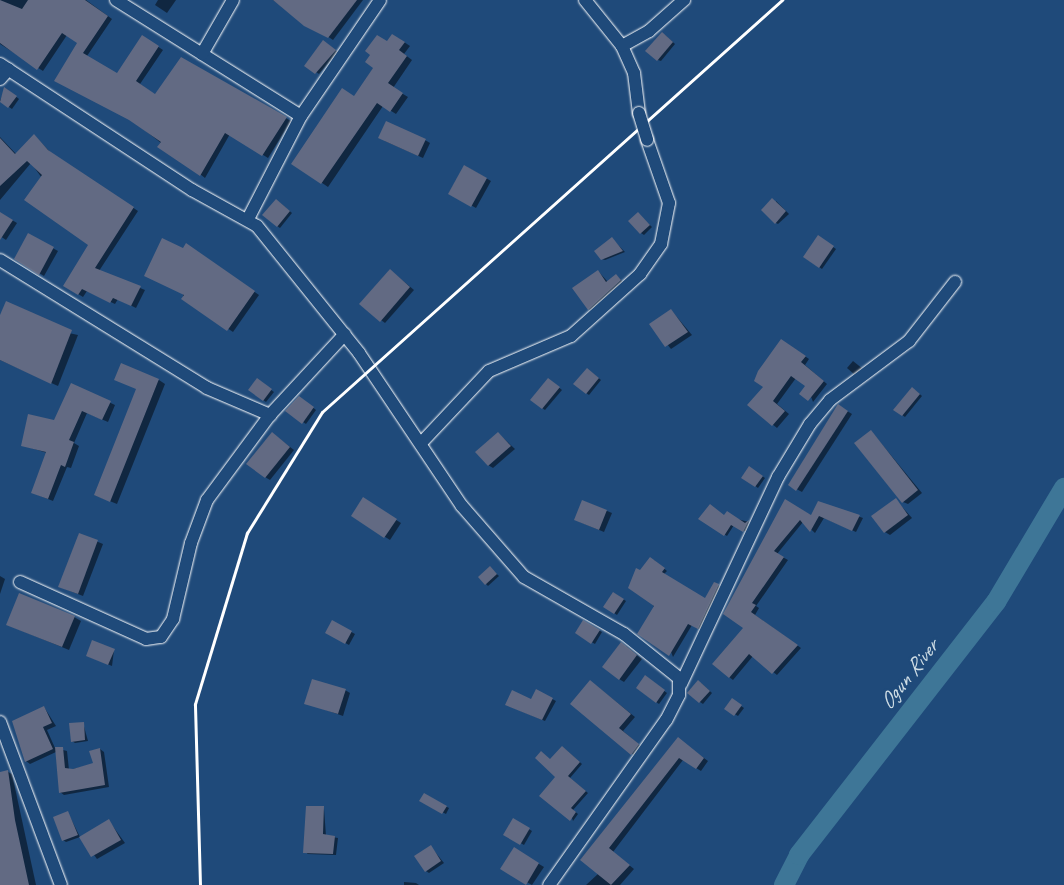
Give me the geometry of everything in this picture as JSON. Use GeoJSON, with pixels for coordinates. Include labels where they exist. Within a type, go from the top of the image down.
{"type":"FeatureCollection","features":[{"type":"Feature","properties":{"kind":"street"},"geometry":{"type":"LineString","coordinates":[[116,0],[301,116]]}},
{"type":"Feature","properties":{"kind":"street"},"geometry":{"type":"LineString","coordinates":[[202,54],[233,0]]}},
{"type":"Feature","properties":{"kind":"street"},"geometry":{"type":"LineString","coordinates":[[248,219],[301,116],[380,0]]}},
{"type":"Feature","properties":{"kind":"street"},"geometry":{"type":"LineString","coordinates":[[423,441],[489,371],[571,336],[640,274],[662,244],[669,203],[639,113],[634,73],[622,46],[585,0]]}},
{"type":"Feature","properties":{"kind":"street"},"geometry":{"type":"LineString","coordinates":[[622,46],[649,31],[684,0]]}},
{"type":"Feature","properties":{"kind":"street"},"geometry":{"type":"LineString","coordinates":[[0,79],[4,66],[192,190],[248,219],[345,334],[423,441],[462,506],[524,577],[624,634],[681,684]]}},
{"type":"Feature","properties":{"kind":"street"},"geometry":{"type":"LineString","coordinates":[[0,260],[207,388],[270,415]]}},
{"type":"Feature","properties":{"kind":"street"},"geometry":{"type":"LineString","coordinates":[[550,885],[666,720],[778,477],[810,424],[830,400],[909,341],[955,282]]}},
{"type":"Feature","properties":{"kind":"street"},"geometry":{"type":"LineString","coordinates":[[20,582],[146,639],[161,636],[173,619],[191,543],[207,500],[270,415],[345,334]]}},
{"type":"Feature","properties":{"kind":"street"},"geometry":{"type":"LineString","coordinates":[[0,722],[62,885]]}},
{"type":"Feature","properties":{"kind":"building"},"geometry":{"type":"Polygon","coordinates":[[[0,0],[22,9],[28,0],[85,0],[108,16],[83,53],[117,73],[142,35],[159,46],[136,81],[155,94],[181,57],[287,117],[262,156],[225,133],[200,176],[157,147],[161,142],[129,120],[54,81],[77,43],[62,33],[37,70],[0,43],[0,0]]]}},
{"type":"Feature","properties":{"kind":"building"},"geometry":{"type":"Polygon","coordinates":[[[273,0],[357,0],[328,38],[304,26],[273,0]]]}},
{"type":"Feature","properties":{"kind":"building"},"geometry":{"type":"Polygon","coordinates":[[[662,32],[673,42],[657,61],[645,51],[662,32]]]}},
{"type":"Feature","properties":{"kind":"building"},"geometry":{"type":"Polygon","coordinates":[[[392,34],[405,42],[399,50],[407,56],[388,83],[403,93],[390,112],[377,103],[321,184],[291,164],[342,88],[354,96],[373,68],[365,62],[370,55],[365,51],[377,35],[387,41],[392,34]]]}},
{"type":"Feature","properties":{"kind":"building"},"geometry":{"type":"Polygon","coordinates":[[[323,40],[336,50],[315,74],[304,66],[323,40]]]}},
{"type":"Feature","properties":{"kind":"building"},"geometry":{"type":"Polygon","coordinates":[[[4,87],[17,96],[8,108],[0,102],[4,87]]]}},
{"type":"Feature","properties":{"kind":"building"},"geometry":{"type":"Polygon","coordinates":[[[386,121],[426,139],[418,156],[378,138],[386,121]]]}},
{"type":"Feature","properties":{"kind":"building"},"geometry":{"type":"Polygon","coordinates":[[[34,134],[48,150],[134,207],[95,268],[141,286],[131,306],[113,298],[110,303],[82,289],[78,295],[63,286],[88,245],[24,200],[42,175],[27,161],[0,186],[0,138],[15,154],[34,134]]]}},
{"type":"Feature","properties":{"kind":"building"},"geometry":{"type":"Polygon","coordinates":[[[464,165],[487,178],[471,207],[448,194],[464,165]]]}},
{"type":"Feature","properties":{"kind":"building"},"geometry":{"type":"Polygon","coordinates":[[[772,198],[786,211],[775,224],[761,210],[772,198]]]}},
{"type":"Feature","properties":{"kind":"building"},"geometry":{"type":"Polygon","coordinates":[[[276,199],[290,211],[277,227],[262,215],[276,199]]]}},
{"type":"Feature","properties":{"kind":"building"},"geometry":{"type":"Polygon","coordinates":[[[0,212],[13,220],[0,240],[0,212]]]}},
{"type":"Feature","properties":{"kind":"building"},"geometry":{"type":"Polygon","coordinates":[[[638,212],[650,225],[640,234],[628,221],[638,212]]]}},
{"type":"Feature","properties":{"kind":"building"},"geometry":{"type":"Polygon","coordinates":[[[28,233],[54,247],[39,275],[14,259],[28,233]]]}},
{"type":"Feature","properties":{"kind":"building"},"geometry":{"type":"Polygon","coordinates":[[[818,235],[834,246],[819,268],[803,257],[818,235]]]}},
{"type":"Feature","properties":{"kind":"building"},"geometry":{"type":"Polygon","coordinates":[[[612,237],[623,251],[601,260],[594,251],[612,237]]]}},
{"type":"Feature","properties":{"kind":"building"},"geometry":{"type":"Polygon","coordinates":[[[162,238],[183,248],[186,243],[255,291],[227,331],[181,299],[184,295],[144,276],[162,238]]]}},
{"type":"Feature","properties":{"kind":"building"},"geometry":{"type":"Polygon","coordinates":[[[390,269],[410,287],[380,322],[359,304],[390,269]]]}},
{"type":"Feature","properties":{"kind":"building"},"geometry":{"type":"Polygon","coordinates":[[[598,270],[606,282],[616,274],[621,280],[588,310],[572,288],[598,270]]]}},
{"type":"Feature","properties":{"kind":"building"},"geometry":{"type":"Polygon","coordinates":[[[6,301],[72,330],[51,384],[0,360],[0,315],[6,301]]]}},
{"type":"Feature","properties":{"kind":"building"},"geometry":{"type":"Polygon","coordinates":[[[671,309],[688,332],[665,347],[649,324],[671,309]]]}},
{"type":"Feature","properties":{"kind":"building"},"geometry":{"type":"Polygon","coordinates":[[[781,339],[806,356],[801,362],[824,381],[808,401],[799,394],[805,386],[791,376],[773,401],[785,411],[772,426],[747,405],[763,387],[754,381],[758,371],[781,339]]]}},
{"type":"Feature","properties":{"kind":"building"},"geometry":{"type":"Polygon","coordinates":[[[121,363],[159,379],[110,502],[94,495],[136,389],[114,380],[121,363]]]}},
{"type":"Feature","properties":{"kind":"building"},"geometry":{"type":"Polygon","coordinates":[[[587,368],[599,378],[586,394],[573,384],[587,368]]]}},
{"type":"Feature","properties":{"kind":"building"},"geometry":{"type":"Polygon","coordinates":[[[257,378],[272,389],[263,401],[248,390],[257,378]]]}},
{"type":"Feature","properties":{"kind":"building"},"geometry":{"type":"Polygon","coordinates":[[[548,378],[560,387],[542,409],[530,400],[548,378]]]}},
{"type":"Feature","properties":{"kind":"building"},"geometry":{"type":"Polygon","coordinates":[[[71,383],[111,401],[102,420],[82,411],[69,440],[74,442],[65,467],[61,465],[48,499],[31,493],[46,452],[21,446],[28,414],[54,420],[71,383]]]}},
{"type":"Feature","properties":{"kind":"building"},"geometry":{"type":"Polygon","coordinates":[[[912,387],[920,394],[902,416],[893,410],[912,387]]]}},
{"type":"Feature","properties":{"kind":"building"},"geometry":{"type":"Polygon","coordinates":[[[299,396],[314,407],[302,424],[285,411],[299,396]]]}},
{"type":"Feature","properties":{"kind":"building"},"geometry":{"type":"Polygon","coordinates":[[[838,404],[848,411],[796,491],[788,485],[838,404]]]}},
{"type":"Feature","properties":{"kind":"building"},"geometry":{"type":"Polygon","coordinates":[[[871,430],[918,490],[902,503],[854,443],[871,430]]]}},
{"type":"Feature","properties":{"kind":"building"},"geometry":{"type":"Polygon","coordinates":[[[272,432],[290,447],[265,478],[246,464],[272,432]]]}},
{"type":"Feature","properties":{"kind":"building"},"geometry":{"type":"Polygon","coordinates":[[[498,432],[511,446],[488,466],[475,452],[498,432]]]}},
{"type":"Feature","properties":{"kind":"building"},"geometry":{"type":"Polygon","coordinates":[[[749,466],[763,476],[755,487],[741,478],[749,466]]]}},
{"type":"Feature","properties":{"kind":"building"},"geometry":{"type":"Polygon","coordinates":[[[363,497],[397,519],[384,538],[351,516],[363,497]]]}},
{"type":"Feature","properties":{"kind":"building"},"geometry":{"type":"Polygon","coordinates":[[[896,498],[908,515],[884,533],[871,516],[896,498]]]}},
{"type":"Feature","properties":{"kind":"building"},"geometry":{"type":"Polygon","coordinates":[[[785,499],[811,515],[818,501],[860,515],[852,531],[819,516],[810,532],[800,520],[774,551],[784,557],[752,603],[756,605],[751,612],[798,645],[772,674],[749,654],[729,678],[712,664],[743,628],[723,614],[785,499]]]}},
{"type":"Feature","properties":{"kind":"building"},"geometry":{"type":"Polygon","coordinates":[[[582,500],[607,510],[599,530],[574,520],[582,500]]]}},
{"type":"Feature","properties":{"kind":"building"},"geometry":{"type":"Polygon","coordinates":[[[710,504],[724,515],[727,511],[745,523],[749,520],[743,532],[731,525],[724,536],[698,519],[710,504]]]}},
{"type":"Feature","properties":{"kind":"building"},"geometry":{"type":"Polygon","coordinates":[[[79,533],[98,540],[78,594],[58,587],[79,533]]]}},
{"type":"Feature","properties":{"kind":"building"},"geometry":{"type":"Polygon","coordinates":[[[650,557],[665,568],[662,572],[705,598],[714,582],[719,584],[698,629],[688,624],[669,656],[637,634],[654,606],[628,588],[636,568],[640,570],[650,557]]]}},
{"type":"Feature","properties":{"kind":"building"},"geometry":{"type":"Polygon","coordinates":[[[490,566],[497,574],[485,585],[478,577],[490,566]]]}},
{"type":"Feature","properties":{"kind":"building"},"geometry":{"type":"Polygon","coordinates":[[[613,592],[624,599],[614,614],[603,607],[613,592]]]}},
{"type":"Feature","properties":{"kind":"building"},"geometry":{"type":"Polygon","coordinates":[[[19,593],[75,616],[62,647],[6,625],[19,593]]]}},
{"type":"Feature","properties":{"kind":"building"},"geometry":{"type":"Polygon","coordinates":[[[332,620],[352,631],[345,644],[325,633],[332,620]]]}},
{"type":"Feature","properties":{"kind":"building"},"geometry":{"type":"Polygon","coordinates":[[[583,620],[600,630],[591,644],[575,633],[583,620]]]}},
{"type":"Feature","properties":{"kind":"building"},"geometry":{"type":"Polygon","coordinates":[[[92,640],[115,649],[108,665],[86,656],[92,640]]]}},
{"type":"Feature","properties":{"kind":"building"},"geometry":{"type":"Polygon","coordinates":[[[621,642],[637,655],[619,680],[602,667],[621,642]]]}},
{"type":"Feature","properties":{"kind":"building"},"geometry":{"type":"Polygon","coordinates":[[[645,675],[665,690],[656,703],[636,688],[645,675]]]}},
{"type":"Feature","properties":{"kind":"building"},"geometry":{"type":"Polygon","coordinates":[[[312,679],[346,689],[338,714],[304,704],[312,679]]]}},
{"type":"Feature","properties":{"kind":"building"},"geometry":{"type":"Polygon","coordinates":[[[590,680],[631,714],[619,728],[639,744],[631,755],[570,704],[590,680]]]}},
{"type":"Feature","properties":{"kind":"building"},"geometry":{"type":"Polygon","coordinates":[[[698,680],[710,691],[699,703],[687,693],[698,680]]]}},
{"type":"Feature","properties":{"kind":"building"},"geometry":{"type":"Polygon","coordinates":[[[536,689],[553,698],[542,720],[505,705],[512,690],[531,699],[536,689]]]}},
{"type":"Feature","properties":{"kind":"building"},"geometry":{"type":"Polygon","coordinates":[[[732,698],[742,705],[734,716],[724,709],[732,698]]]}},
{"type":"Feature","properties":{"kind":"building"},"geometry":{"type":"Polygon","coordinates":[[[44,706],[52,723],[43,727],[53,749],[25,762],[12,721],[44,706]]]}},
{"type":"Feature","properties":{"kind":"building"},"geometry":{"type":"Polygon","coordinates":[[[84,722],[85,740],[71,742],[69,723],[84,722]]]}},
{"type":"Feature","properties":{"kind":"building"},"geometry":{"type":"Polygon","coordinates":[[[678,737],[704,758],[696,769],[679,758],[609,848],[630,865],[611,885],[580,860],[678,737]]]}},
{"type":"Feature","properties":{"kind":"building"},"geometry":{"type":"Polygon","coordinates":[[[562,746],[580,762],[568,776],[586,791],[571,808],[576,812],[570,821],[539,796],[555,777],[535,758],[541,751],[550,759],[562,746]]]}},
{"type":"Feature","properties":{"kind":"building"},"geometry":{"type":"Polygon","coordinates":[[[55,747],[63,747],[65,768],[73,769],[93,763],[89,751],[100,748],[105,785],[59,793],[55,747]]]}},
{"type":"Feature","properties":{"kind":"building"},"geometry":{"type":"Polygon","coordinates":[[[8,770],[15,820],[29,885],[0,885],[0,772],[8,770]]]}},
{"type":"Feature","properties":{"kind":"building"},"geometry":{"type":"Polygon","coordinates":[[[424,793],[447,806],[442,814],[419,801],[424,793]]]}},
{"type":"Feature","properties":{"kind":"building"},"geometry":{"type":"Polygon","coordinates":[[[306,806],[324,806],[323,834],[335,836],[333,854],[303,853],[306,806]]]}},
{"type":"Feature","properties":{"kind":"building"},"geometry":{"type":"Polygon","coordinates":[[[68,811],[78,835],[62,841],[53,817],[68,811]]]}},
{"type":"Feature","properties":{"kind":"building"},"geometry":{"type":"Polygon","coordinates":[[[513,818],[530,828],[520,845],[503,835],[513,818]]]}},
{"type":"Feature","properties":{"kind":"building"},"geometry":{"type":"Polygon","coordinates":[[[109,819],[121,840],[91,857],[79,837],[109,819]]]}},
{"type":"Feature","properties":{"kind":"building"},"geometry":{"type":"Polygon","coordinates":[[[431,845],[441,861],[425,872],[414,856],[431,845]]]}},
{"type":"Feature","properties":{"kind":"building"},"geometry":{"type":"Polygon","coordinates":[[[514,847],[539,863],[526,885],[500,869],[514,847]]]}},
{"type":"Feature","properties":{"kind":"waterway","name":"Ogun River"},"geometry":{"type":"LineString","coordinates":[[784,885],[799,855],[996,602],[1064,488]]}},
{"type":"Feature","properties":{"kind":"railway"},"geometry":{"type":"LineString","coordinates":[[200,885],[195,704],[247,533],[322,412],[782,0]]}}]}
